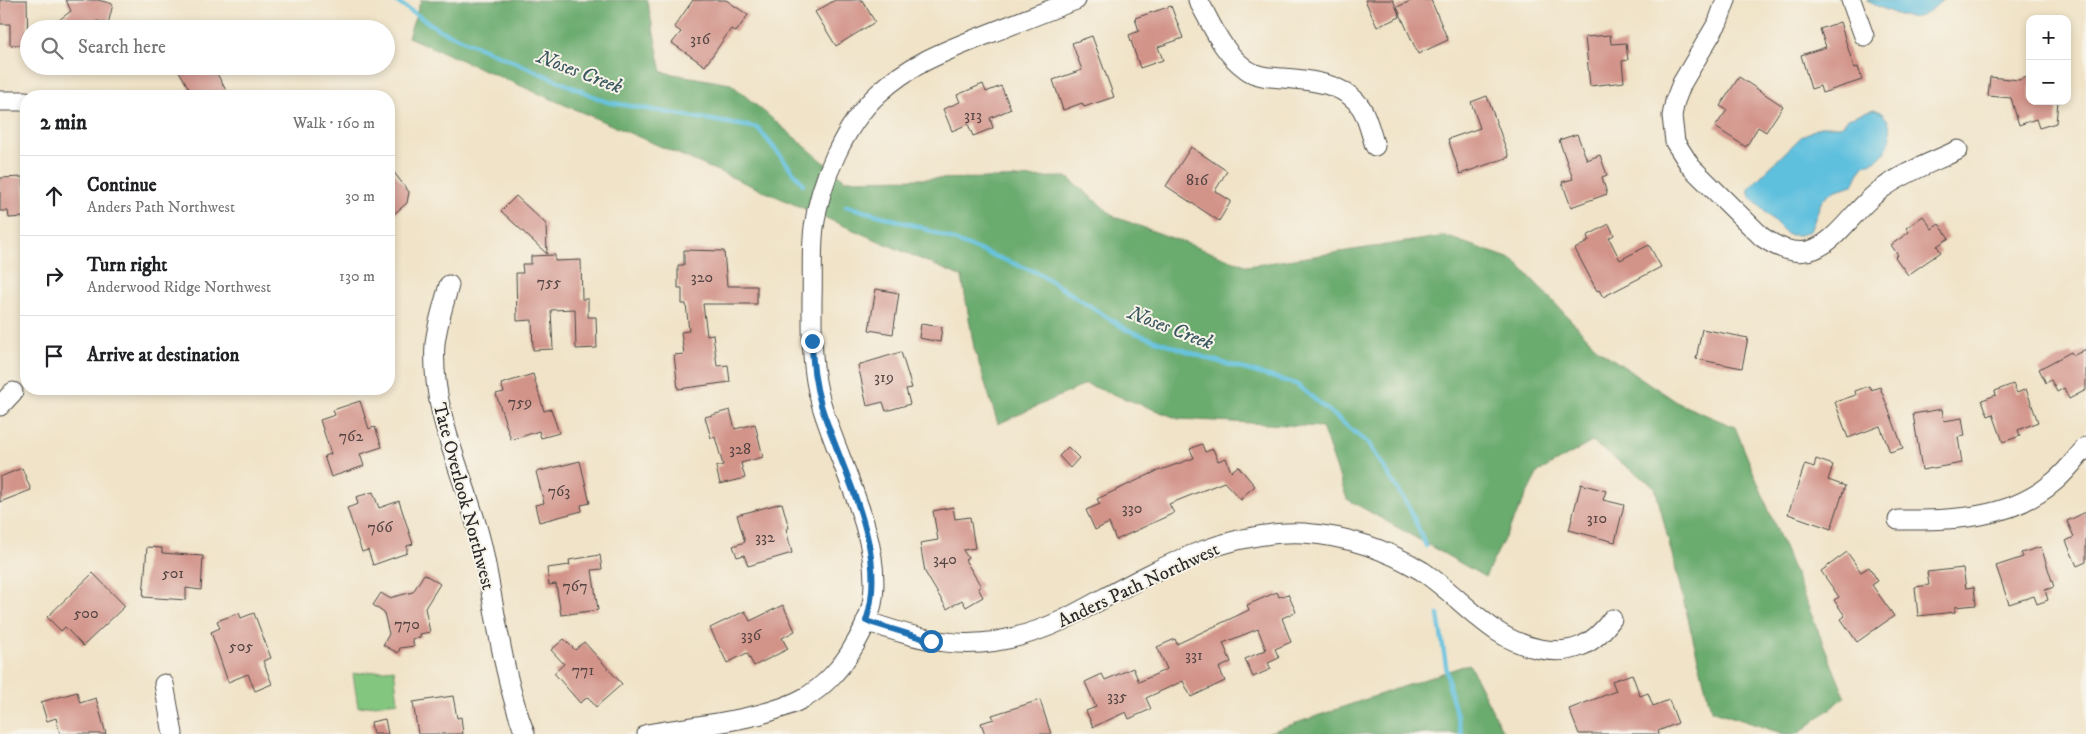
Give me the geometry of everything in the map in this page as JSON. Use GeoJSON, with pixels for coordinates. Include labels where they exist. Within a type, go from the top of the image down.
{"type":"FeatureCollection","features":[{"type":"Feature","properties":{"kind":"street"},"geometry":{"type":"LineString","coordinates":[[647,734],[765,713],[807,697],[828,679],[852,650],[866,621],[873,598],[871,554],[864,523],[821,403],[812,356],[814,237],[821,195],[827,176],[838,151],[862,111],[877,94],[907,70],[938,54],[1076,0]]}},
{"type":"Feature","properties":{"kind":"street"},"geometry":{"type":"LineString","coordinates":[[1198,0],[1228,52],[1247,70],[1266,77],[1315,81],[1346,93],[1361,107],[1366,117],[1374,146]]}},
{"type":"Feature","properties":{"kind":"street"},"geometry":{"type":"LineString","coordinates":[[1726,0],[1718,22],[1682,84],[1675,100],[1672,116],[1675,142],[1691,168],[1762,237],[1774,246],[1794,252],[1815,249],[1837,234],[1881,189],[1958,150]]}},
{"type":"Feature","properties":{"kind":"street"},"geometry":{"type":"LineString","coordinates":[[1851,0],[1864,36]]}},
{"type":"Feature","properties":{"kind":"street"},"geometry":{"type":"LineString","coordinates":[[0,101],[20,101]]}},
{"type":"Feature","properties":{"kind":"street","name":"Tate Overlook Northwest"},"geometry":{"type":"LineString","coordinates":[[448,284],[436,342],[437,386],[441,410],[445,430],[474,517],[489,582],[507,679],[525,734]]}},
{"type":"Feature","properties":{"kind":"street"},"geometry":{"type":"LineString","coordinates":[[1898,520],[1974,518],[2005,509],[2056,481],[2086,446]]}},
{"type":"Feature","properties":{"kind":"street","name":"Anders Path Northwest"},"geometry":{"type":"LineString","coordinates":[[866,621],[904,634],[938,642],[975,644],[1012,639],[1063,620],[1199,551],[1244,538],[1294,533],[1331,536],[1357,542],[1369,545],[1397,558],[1423,572],[1498,632],[1525,645],[1554,650],[1582,646],[1596,637],[1612,619]]}},
{"type":"Feature","properties":{"kind":"street"},"geometry":{"type":"LineString","coordinates":[[164,684],[173,734]]}},
{"type":"Feature","properties":{"kind":"green space"},"geometry":{"type":"Polygon","coordinates":[[[421,0],[647,0],[662,72],[731,84],[845,180],[1067,177],[1115,217],[1248,266],[1445,236],[1514,260],[1599,350],[1680,404],[1735,427],[1845,697],[1798,734],[1784,734],[1711,710],[1655,487],[1592,442],[1538,472],[1485,577],[1347,499],[1322,427],[1179,419],[1086,384],[998,424],[974,348],[962,277],[408,37],[421,0]]]}},
{"type":"Feature","properties":{"kind":"green space"},"geometry":{"type":"Polygon","coordinates":[[[1469,664],[1504,734],[1264,734],[1469,664]]]}},
{"type":"Feature","properties":{"kind":"green space"},"geometry":{"type":"Polygon","coordinates":[[[394,669],[398,702],[358,707],[353,674],[394,669]]]}},
{"type":"Feature","properties":{"kind":"water"},"geometry":{"type":"Polygon","coordinates":[[[1866,0],[1943,0],[1924,15],[1912,17],[1891,12],[1866,0]]]}},
{"type":"Feature","properties":{"kind":"water"},"geometry":{"type":"Polygon","coordinates":[[[1874,109],[1886,118],[1891,132],[1888,146],[1884,153],[1878,159],[1864,166],[1853,185],[1833,192],[1823,200],[1810,231],[1800,235],[1788,235],[1750,197],[1748,189],[1802,136],[1822,126],[1840,126],[1848,118],[1874,109]]]}},
{"type":"Feature","properties":{"kind":"building"},"geometry":{"type":"Polygon","coordinates":[[[0,0],[27,0],[27,20],[20,20],[20,45],[10,45],[10,24],[0,24],[0,0]]]}},
{"type":"Feature","properties":{"kind":"building"},"geometry":{"type":"Polygon","coordinates":[[[66,0],[98,0],[113,4],[109,20],[59,20],[71,11],[66,0]]]}},
{"type":"Feature","properties":{"kind":"building"},"geometry":{"type":"Polygon","coordinates":[[[693,0],[726,0],[748,15],[736,32],[731,29],[705,66],[672,43],[681,32],[674,27],[693,0]]]}},
{"type":"Feature","properties":{"kind":"building"},"geometry":{"type":"Polygon","coordinates":[[[835,0],[862,0],[875,22],[836,46],[815,12],[835,0]]]}},
{"type":"Feature","properties":{"kind":"building"},"geometry":{"type":"Polygon","coordinates":[[[1365,0],[1393,0],[1400,17],[1377,27],[1365,0]]]}},
{"type":"Feature","properties":{"kind":"building"},"geometry":{"type":"Polygon","coordinates":[[[1413,0],[1431,0],[1448,40],[1418,54],[1397,7],[1413,0]]]}},
{"type":"Feature","properties":{"kind":"building"},"geometry":{"type":"Polygon","coordinates":[[[1171,6],[1183,38],[1158,47],[1163,60],[1140,68],[1129,35],[1139,31],[1135,18],[1171,6]]]}},
{"type":"Feature","properties":{"kind":"building"},"geometry":{"type":"Polygon","coordinates":[[[1840,22],[1854,68],[1858,67],[1862,80],[1822,93],[1820,86],[1811,89],[1801,55],[1826,47],[1820,29],[1840,22]]]}},
{"type":"Feature","properties":{"kind":"building"},"geometry":{"type":"Polygon","coordinates":[[[1610,35],[1611,44],[1626,43],[1628,60],[1622,61],[1624,82],[1590,86],[1585,37],[1610,35]]]}},
{"type":"Feature","properties":{"kind":"building"},"geometry":{"type":"Polygon","coordinates":[[[1092,36],[1114,97],[1084,107],[1082,103],[1063,110],[1053,80],[1082,70],[1072,43],[1092,36]]]}},
{"type":"Feature","properties":{"kind":"building"},"geometry":{"type":"Polygon","coordinates":[[[181,75],[218,75],[226,90],[190,90],[181,75]]]}},
{"type":"Feature","properties":{"kind":"building"},"geometry":{"type":"Polygon","coordinates":[[[1739,77],[1783,106],[1766,132],[1758,127],[1746,147],[1715,127],[1727,110],[1720,106],[1739,77]]]}},
{"type":"Feature","properties":{"kind":"building"},"geometry":{"type":"Polygon","coordinates":[[[1990,77],[2019,80],[2026,77],[2026,105],[2058,105],[2056,123],[2039,128],[2036,119],[2019,125],[2011,98],[1988,96],[1990,77]]]}},
{"type":"Feature","properties":{"kind":"building"},"geometry":{"type":"Polygon","coordinates":[[[983,84],[986,92],[1001,86],[1011,109],[990,118],[993,128],[973,136],[968,124],[952,131],[943,109],[960,102],[957,95],[983,84]]]}},
{"type":"Feature","properties":{"kind":"building"},"geometry":{"type":"Polygon","coordinates":[[[1487,96],[1509,157],[1460,174],[1448,139],[1480,128],[1471,102],[1487,96]]]}},
{"type":"Feature","properties":{"kind":"building"},"geometry":{"type":"Polygon","coordinates":[[[1577,134],[1587,160],[1600,155],[1607,175],[1602,177],[1607,194],[1571,207],[1562,182],[1573,179],[1559,140],[1577,134]]]}},
{"type":"Feature","properties":{"kind":"building"},"geometry":{"type":"Polygon","coordinates":[[[1191,147],[1227,171],[1215,191],[1231,201],[1219,221],[1166,186],[1191,147]]]}},
{"type":"Feature","properties":{"kind":"building"},"geometry":{"type":"Polygon","coordinates":[[[395,174],[409,192],[407,203],[395,213],[395,174]]]}},
{"type":"Feature","properties":{"kind":"building"},"geometry":{"type":"Polygon","coordinates":[[[20,177],[20,217],[9,218],[8,211],[0,211],[0,178],[20,177]]]}},
{"type":"Feature","properties":{"kind":"building"},"geometry":{"type":"Polygon","coordinates":[[[516,196],[546,224],[547,254],[501,211],[516,196]]]}},
{"type":"Feature","properties":{"kind":"building"},"geometry":{"type":"Polygon","coordinates":[[[1923,216],[1932,229],[1939,224],[1949,238],[1937,246],[1941,252],[1908,275],[1895,257],[1898,255],[1891,245],[1909,232],[1906,228],[1923,216]]]}},
{"type":"Feature","properties":{"kind":"building"},"geometry":{"type":"Polygon","coordinates":[[[1609,224],[1614,235],[1609,238],[1620,260],[1649,245],[1661,267],[1603,297],[1599,290],[1597,291],[1575,249],[1589,241],[1587,236],[1609,224]]]}},
{"type":"Feature","properties":{"kind":"building"},"geometry":{"type":"Polygon","coordinates":[[[684,250],[724,251],[727,286],[757,286],[757,304],[703,304],[707,335],[713,334],[717,366],[728,365],[730,382],[678,389],[674,355],[684,354],[681,332],[689,331],[686,304],[682,304],[682,288],[678,288],[678,265],[684,265],[684,250]]]}},
{"type":"Feature","properties":{"kind":"building"},"geometry":{"type":"Polygon","coordinates":[[[555,255],[555,261],[581,260],[582,299],[588,299],[588,317],[596,317],[597,348],[576,349],[575,309],[551,310],[553,349],[533,350],[532,320],[517,321],[516,273],[523,273],[522,264],[531,264],[531,256],[555,255]]]}},
{"type":"Feature","properties":{"kind":"building"},"geometry":{"type":"Polygon","coordinates":[[[876,289],[899,293],[893,334],[869,330],[876,289]]]}},
{"type":"Feature","properties":{"kind":"building"},"geometry":{"type":"Polygon","coordinates":[[[921,324],[942,327],[940,342],[919,338],[921,324]]]}},
{"type":"Feature","properties":{"kind":"building"},"geometry":{"type":"Polygon","coordinates":[[[1702,329],[1748,338],[1742,368],[1696,359],[1702,329]]]}},
{"type":"Feature","properties":{"kind":"building"},"geometry":{"type":"Polygon","coordinates":[[[2086,349],[2086,390],[2069,399],[2064,388],[2057,392],[2051,380],[2046,383],[2039,369],[2071,352],[2073,356],[2086,349]]]}},
{"type":"Feature","properties":{"kind":"building"},"geometry":{"type":"Polygon","coordinates":[[[901,352],[912,388],[906,389],[910,404],[886,411],[883,402],[867,406],[858,365],[901,352]]]}},
{"type":"Feature","properties":{"kind":"building"},"geometry":{"type":"Polygon","coordinates":[[[533,374],[544,411],[551,409],[559,433],[541,438],[539,431],[511,440],[496,394],[504,392],[501,384],[533,374]]]}},
{"type":"Feature","properties":{"kind":"building"},"geometry":{"type":"Polygon","coordinates":[[[2013,384],[2017,393],[2026,389],[2038,422],[2018,430],[2020,436],[2003,442],[1993,414],[1988,416],[1982,400],[1996,395],[1995,391],[2013,384]]]}},
{"type":"Feature","properties":{"kind":"building"},"geometry":{"type":"Polygon","coordinates":[[[1869,386],[1871,390],[1880,387],[1903,448],[1890,452],[1880,426],[1848,438],[1835,402],[1856,395],[1855,391],[1869,386]]]}},
{"type":"Feature","properties":{"kind":"building"},"geometry":{"type":"Polygon","coordinates":[[[360,401],[369,429],[375,427],[382,447],[360,454],[364,466],[331,477],[324,456],[331,454],[320,420],[335,415],[333,410],[360,401]]]}},
{"type":"Feature","properties":{"kind":"building"},"geometry":{"type":"Polygon","coordinates":[[[1942,409],[1944,421],[1962,418],[1965,436],[1958,437],[1962,463],[1922,470],[1913,414],[1942,409]]]}},
{"type":"Feature","properties":{"kind":"building"},"geometry":{"type":"Polygon","coordinates":[[[730,410],[735,429],[755,424],[763,457],[741,463],[745,478],[720,484],[716,467],[723,465],[715,437],[711,438],[705,417],[730,410]]]}},
{"type":"Feature","properties":{"kind":"building"},"geometry":{"type":"Polygon","coordinates":[[[1202,444],[1205,452],[1213,449],[1218,461],[1226,458],[1231,472],[1238,466],[1255,486],[1241,500],[1224,482],[1169,504],[1174,513],[1116,540],[1109,523],[1095,530],[1086,510],[1100,504],[1097,499],[1155,472],[1194,458],[1190,449],[1202,444]]]}},
{"type":"Feature","properties":{"kind":"building"},"geometry":{"type":"Polygon","coordinates":[[[1068,447],[1079,458],[1070,468],[1059,456],[1068,447]]]}},
{"type":"Feature","properties":{"kind":"building"},"geometry":{"type":"Polygon","coordinates":[[[1816,459],[1833,465],[1828,480],[1845,486],[1831,529],[1788,514],[1805,464],[1814,467],[1816,459]]]}},
{"type":"Feature","properties":{"kind":"building"},"geometry":{"type":"Polygon","coordinates":[[[580,461],[590,503],[581,505],[582,511],[539,522],[535,505],[544,503],[536,472],[580,461]]]}},
{"type":"Feature","properties":{"kind":"building"},"geometry":{"type":"Polygon","coordinates":[[[22,468],[31,490],[0,502],[0,477],[22,468]]]}},
{"type":"Feature","properties":{"kind":"building"},"geometry":{"type":"Polygon","coordinates":[[[1581,484],[1606,491],[1603,500],[1624,505],[1615,542],[1569,530],[1581,484]]]}},
{"type":"Feature","properties":{"kind":"building"},"geometry":{"type":"Polygon","coordinates":[[[373,492],[379,508],[399,501],[413,544],[407,546],[407,553],[373,565],[368,550],[362,552],[347,508],[358,504],[356,497],[373,492]]]}},
{"type":"Feature","properties":{"kind":"building"},"geometry":{"type":"Polygon","coordinates":[[[782,503],[789,528],[786,529],[792,553],[748,566],[744,555],[737,557],[733,546],[745,542],[737,515],[782,503]]]}},
{"type":"Feature","properties":{"kind":"building"},"geometry":{"type":"Polygon","coordinates":[[[953,507],[955,519],[970,517],[975,548],[963,550],[968,558],[965,560],[981,586],[978,588],[983,597],[966,607],[962,600],[947,609],[925,572],[920,543],[938,540],[933,511],[953,507]]]}},
{"type":"Feature","properties":{"kind":"building"},"geometry":{"type":"Polygon","coordinates":[[[2086,512],[2086,562],[2077,566],[2066,541],[2074,537],[2067,521],[2086,512]]]}},
{"type":"Feature","properties":{"kind":"building"},"geometry":{"type":"Polygon","coordinates":[[[147,547],[162,548],[162,553],[203,556],[201,590],[186,588],[186,600],[143,597],[147,547]]]}},
{"type":"Feature","properties":{"kind":"building"},"geometry":{"type":"Polygon","coordinates":[[[2041,547],[2054,587],[2045,590],[2048,600],[2037,604],[2034,596],[2009,604],[1996,566],[2023,557],[2021,553],[2041,547]]]}},
{"type":"Feature","properties":{"kind":"building"},"geometry":{"type":"Polygon","coordinates":[[[1847,552],[1861,572],[1869,567],[1878,581],[1872,585],[1894,616],[1857,642],[1841,619],[1845,616],[1834,600],[1839,597],[1821,571],[1847,552]]]}},
{"type":"Feature","properties":{"kind":"building"},"geometry":{"type":"Polygon","coordinates":[[[600,555],[602,569],[592,570],[598,610],[561,615],[556,584],[549,585],[547,568],[570,565],[569,560],[600,555]]]}},
{"type":"Feature","properties":{"kind":"building"},"geometry":{"type":"Polygon","coordinates":[[[1963,568],[1966,588],[1974,587],[1976,605],[1955,607],[1955,612],[1918,616],[1915,587],[1929,585],[1927,572],[1963,568]]]}},
{"type":"Feature","properties":{"kind":"building"},"geometry":{"type":"Polygon","coordinates":[[[93,573],[125,606],[83,646],[65,627],[61,631],[47,617],[93,573]]]}},
{"type":"Feature","properties":{"kind":"building"},"geometry":{"type":"Polygon","coordinates":[[[424,574],[440,584],[425,608],[430,632],[420,634],[421,637],[412,639],[414,646],[400,648],[398,653],[383,645],[389,634],[384,613],[373,605],[381,593],[389,598],[413,592],[424,574]]]}},
{"type":"Feature","properties":{"kind":"building"},"geometry":{"type":"Polygon","coordinates":[[[1277,592],[1279,597],[1288,594],[1296,612],[1282,618],[1291,642],[1275,649],[1279,658],[1268,663],[1271,669],[1253,677],[1245,659],[1266,650],[1258,629],[1223,643],[1231,662],[1219,668],[1225,681],[1191,697],[1183,681],[1146,698],[1151,709],[1129,719],[1126,712],[1093,727],[1086,711],[1096,707],[1085,682],[1102,674],[1105,680],[1133,668],[1139,682],[1167,669],[1157,647],[1175,639],[1177,644],[1249,610],[1247,605],[1277,592]]]}},
{"type":"Feature","properties":{"kind":"building"},"geometry":{"type":"Polygon","coordinates":[[[783,605],[795,631],[782,638],[788,649],[754,666],[747,653],[727,663],[710,628],[745,611],[750,621],[783,605]]]}},
{"type":"Feature","properties":{"kind":"building"},"geometry":{"type":"Polygon","coordinates":[[[239,613],[241,618],[254,613],[271,658],[263,661],[272,684],[255,691],[248,674],[228,682],[211,632],[220,628],[217,621],[239,613]]]}},
{"type":"Feature","properties":{"kind":"building"},"geometry":{"type":"Polygon","coordinates":[[[564,639],[575,650],[584,642],[622,684],[596,707],[588,697],[580,703],[554,673],[564,664],[551,650],[564,639]]]}},
{"type":"Feature","properties":{"kind":"building"},"geometry":{"type":"Polygon","coordinates":[[[1632,674],[1640,696],[1648,693],[1653,706],[1669,700],[1678,723],[1658,731],[1659,734],[1579,734],[1569,709],[1616,691],[1612,681],[1632,674]]]}},
{"type":"Feature","properties":{"kind":"building"},"geometry":{"type":"Polygon","coordinates":[[[77,692],[80,703],[96,698],[106,734],[60,734],[56,718],[47,721],[41,702],[77,692]]]}},
{"type":"Feature","properties":{"kind":"building"},"geometry":{"type":"Polygon","coordinates":[[[453,696],[457,718],[461,717],[463,734],[418,734],[413,702],[453,696]]]}},
{"type":"Feature","properties":{"kind":"building"},"geometry":{"type":"Polygon","coordinates":[[[1040,700],[1051,734],[985,734],[981,723],[994,719],[992,715],[1040,700]]]}},
{"type":"Feature","properties":{"kind":"building"},"geometry":{"type":"Polygon","coordinates":[[[385,719],[388,734],[373,734],[371,722],[385,719]]]}},
{"type":"Feature","properties":{"kind":"waterway","name":"Noses Creek"},"geometry":{"type":"LineString","coordinates":[[394,0],[440,30],[607,102],[758,128],[803,184]]}},
{"type":"Feature","properties":{"kind":"waterway","name":"Noses Creek"},"geometry":{"type":"LineString","coordinates":[[846,206],[920,227],[1038,273],[1127,330],[1206,358],[1296,384],[1369,444],[1409,507],[1426,546]]}},
{"type":"Feature","properties":{"kind":"waterway","name":"Noses Creek"},"geometry":{"type":"LineString","coordinates":[[1438,615],[1450,691],[1462,734]]}},
{"type":"Feature","properties":{"kind":"route"},"geometry":{"type":"LineString","coordinates":[[812,341],[818,393],[864,523],[871,554],[874,587],[871,608],[866,621],[931,641]]}}]}
